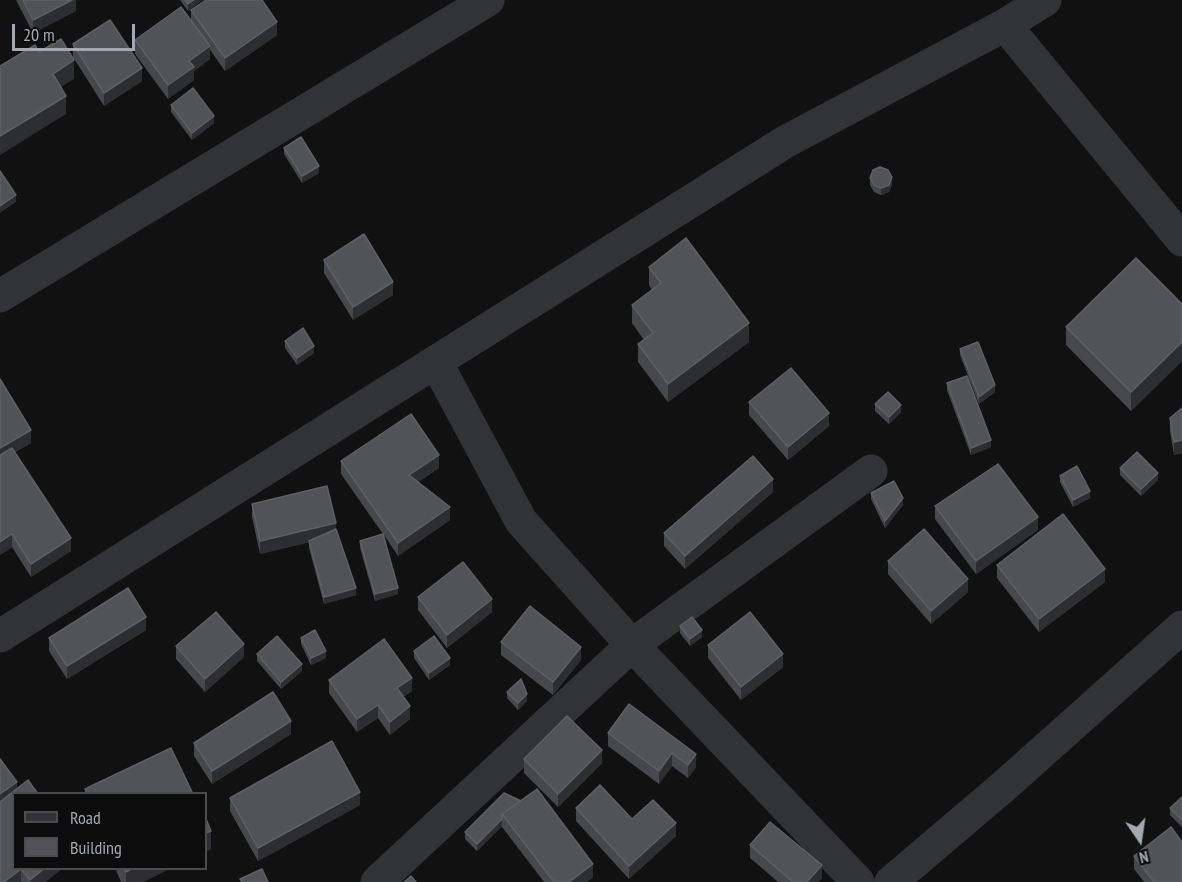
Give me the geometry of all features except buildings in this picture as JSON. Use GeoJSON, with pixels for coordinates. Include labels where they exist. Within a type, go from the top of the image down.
{"type":"FeatureCollection","features":[{"type":"Feature","properties":{"kind":"street"},"geometry":{"type":"LineString","coordinates":[[0,296],[488,0]]}},
{"type":"Feature","properties":{"kind":"street"},"geometry":{"type":"LineString","coordinates":[[0,636],[785,142],[1005,25],[1045,0]]}},
{"type":"Feature","properties":{"kind":"street"},"geometry":{"type":"LineString","coordinates":[[1005,25],[1182,240]]}},
{"type":"Feature","properties":{"kind":"street"},"geometry":{"type":"LineString","coordinates":[[436,362],[521,521],[632,645],[858,882]]}},
{"type":"Feature","properties":{"kind":"street"},"geometry":{"type":"LineString","coordinates":[[377,882],[632,645],[871,471]]}},
{"type":"Feature","properties":{"kind":"street"},"geometry":{"type":"LineString","coordinates":[[891,882],[1003,787],[1182,627]]}}]}
